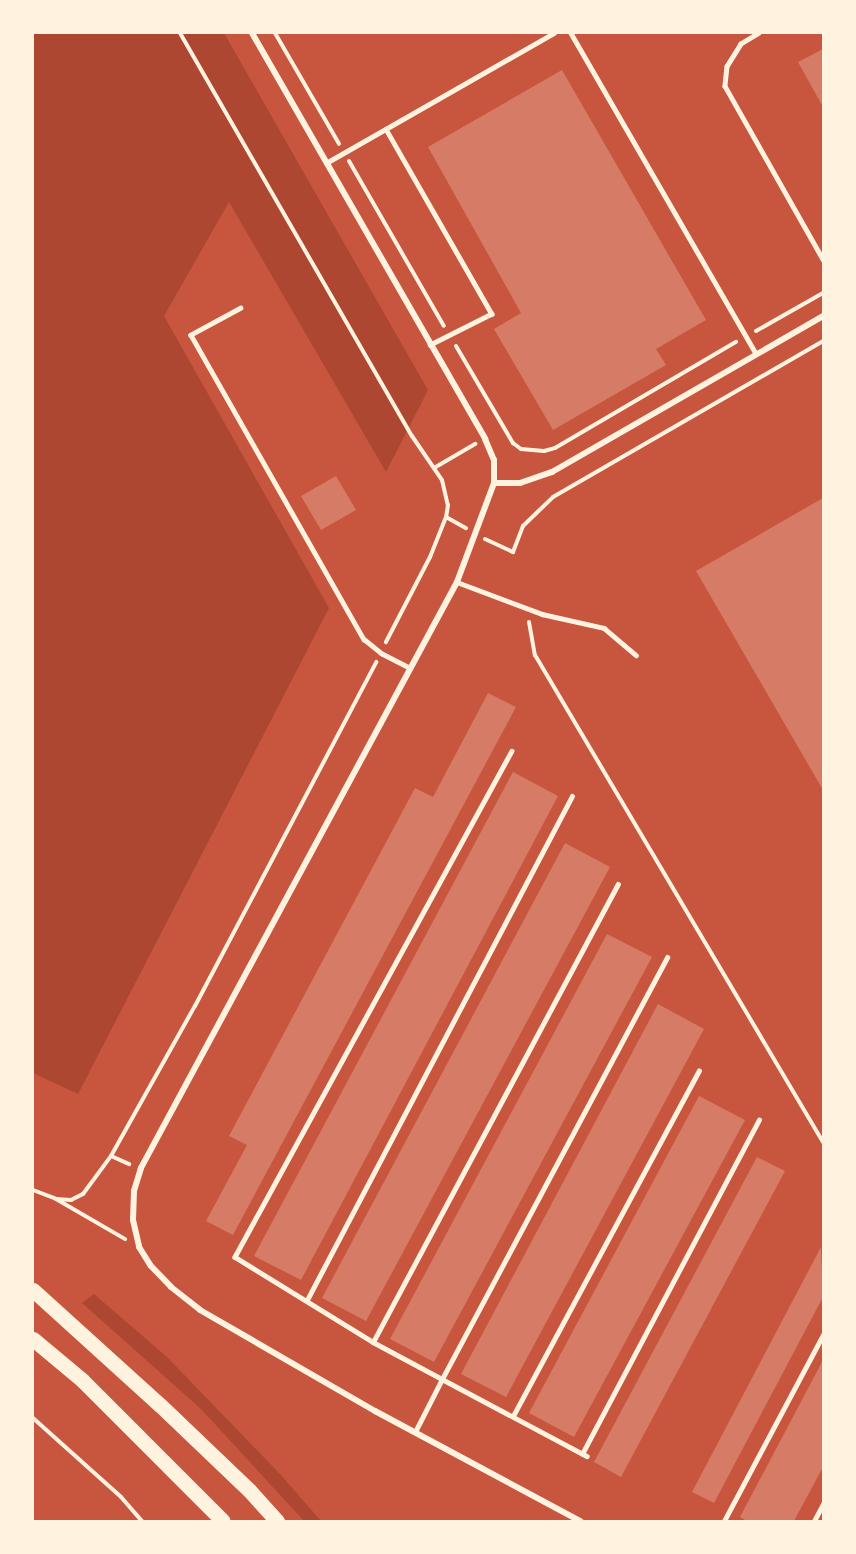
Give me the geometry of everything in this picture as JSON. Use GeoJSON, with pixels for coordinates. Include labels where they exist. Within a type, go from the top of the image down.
{"type":"FeatureCollection","features":[{"type":"Feature","properties":{"kind":"highway"},"geometry":{"type":"LineString","coordinates":[[33,1290],[168,1413],[249,1490],[277,1521]]}},
{"type":"Feature","properties":{"kind":"highway"},"geometry":{"type":"LineString","coordinates":[[33,1339],[106,1402],[223,1521]]}},
{"type":"Feature","properties":{"kind":"street"},"geometry":{"type":"LineString","coordinates":[[252,33],[485,439],[494,460],[494,483],[457,582],[141,1168],[134,1191],[133,1211],[139,1247],[151,1266],[171,1287],[200,1310],[415,1432],[580,1521]]}},
{"type":"Feature","properties":{"kind":"street"},"geometry":{"type":"LineString","coordinates":[[494,483],[520,483],[552,472],[823,316]]}},
{"type":"Feature","properties":{"kind":"lane"},"geometry":{"type":"LineString","coordinates":[[326,163],[554,33]]}},
{"type":"Feature","properties":{"kind":"lane"},"geometry":{"type":"LineString","coordinates":[[571,33],[756,354]]}},
{"type":"Feature","properties":{"kind":"lane"},"geometry":{"type":"LineString","coordinates":[[759,33],[741,44],[727,66],[725,86],[823,259]]}},
{"type":"Feature","properties":{"kind":"lane"},"geometry":{"type":"LineString","coordinates":[[386,129],[492,314],[430,345]]}},
{"type":"Feature","properties":{"kind":"lane"},"geometry":{"type":"LineString","coordinates":[[242,308],[191,334],[364,639],[381,653],[410,668]]}},
{"type":"Feature","properties":{"kind":"lane"},"geometry":{"type":"LineString","coordinates":[[457,582],[542,614],[604,628],[636,655]]}},
{"type":"Feature","properties":{"kind":"lane"},"geometry":{"type":"LineString","coordinates":[[512,751],[235,1257],[373,1342],[585,1455],[759,1120]]}},
{"type":"Feature","properties":{"kind":"lane"},"geometry":{"type":"LineString","coordinates":[[306,1300],[572,795]]}},
{"type":"Feature","properties":{"kind":"lane"},"geometry":{"type":"LineString","coordinates":[[373,1342],[618,884]]}},
{"type":"Feature","properties":{"kind":"lane"},"geometry":{"type":"LineString","coordinates":[[415,1432],[667,957]]}},
{"type":"Feature","properties":{"kind":"lane"},"geometry":{"type":"LineString","coordinates":[[513,1416],[699,1071]]}},
{"type":"Feature","properties":{"kind":"lane"},"geometry":{"type":"LineString","coordinates":[[724,1521],[823,1335]]}},
{"type":"Feature","properties":{"kind":"lane"},"geometry":{"type":"LineString","coordinates":[[814,1521],[823,1504]]}},
{"type":"Feature","properties":{"kind":"path"},"geometry":{"type":"LineString","coordinates":[[56,1199],[71,1200],[83,1194],[111,1156],[195,1006],[381,653],[430,557],[448,505],[442,480],[412,436],[180,33]]}},
{"type":"Feature","properties":{"kind":"path"},"geometry":{"type":"LineString","coordinates":[[275,33],[513,443],[521,449],[533,451],[555,448],[823,293]]}},
{"type":"Feature","properties":{"kind":"path"},"geometry":{"type":"LineString","coordinates":[[513,552],[523,526],[553,497],[823,341]]}},
{"type":"Feature","properties":{"kind":"path"},"geometry":{"type":"LineString","coordinates":[[434,468],[485,439]]}},
{"type":"Feature","properties":{"kind":"path"},"geometry":{"type":"LineString","coordinates":[[528,621],[535,655],[823,1142]]}},
{"type":"Feature","properties":{"kind":"path"},"geometry":{"type":"LineString","coordinates":[[111,1156],[141,1168]]}},
{"type":"Feature","properties":{"kind":"path"},"geometry":{"type":"LineString","coordinates":[[33,1190],[56,1199],[139,1247]]}},
{"type":"Feature","properties":{"kind":"path"},"geometry":{"type":"LineString","coordinates":[[33,1418],[121,1497],[142,1521]]}},
{"type":"Feature","properties":{"kind":"shaded area"},"geometry":{"type":"Polygon","coordinates":[[[33,33],[224,33],[428,390],[386,472],[229,202],[164,316],[329,608],[78,1094],[33,1073],[33,33]]]}},
{"type":"Feature","properties":{"kind":"shaded area"},"geometry":{"type":"Polygon","coordinates":[[[94,1294],[167,1357],[280,1474],[321,1521],[304,1521],[201,1409],[82,1303],[94,1294]]]}},
{"type":"Feature","properties":{"kind":"building"},"geometry":{"type":"Polygon","coordinates":[[[823,49],[823,107],[798,62],[823,49]]]}},
{"type":"Feature","properties":{"kind":"building"},"geometry":{"type":"Polygon","coordinates":[[[562,70],[706,320],[656,349],[666,365],[553,430],[494,329],[521,313],[428,147],[562,70]]]}},
{"type":"Feature","properties":{"kind":"building"},"geometry":{"type":"Polygon","coordinates":[[[336,476],[356,510],[321,530],[301,496],[336,476]]]}},
{"type":"Feature","properties":{"kind":"building"},"geometry":{"type":"Polygon","coordinates":[[[823,498],[823,790],[696,571],[823,498]]]}},
{"type":"Feature","properties":{"kind":"building"},"geometry":{"type":"Polygon","coordinates":[[[488,693],[516,707],[233,1235],[206,1221],[247,1145],[229,1136],[415,788],[433,797],[488,693]]]}},
{"type":"Feature","properties":{"kind":"building"},"geometry":{"type":"Polygon","coordinates":[[[513,772],[558,796],[301,1280],[254,1256],[513,772]]]}},
{"type":"Feature","properties":{"kind":"building"},"geometry":{"type":"Polygon","coordinates":[[[565,843],[610,867],[366,1321],[322,1298],[565,843]]]}},
{"type":"Feature","properties":{"kind":"building"},"geometry":{"type":"Polygon","coordinates":[[[607,934],[652,957],[434,1362],[390,1339],[607,934]]]}},
{"type":"Feature","properties":{"kind":"building"},"geometry":{"type":"Polygon","coordinates":[[[658,1004],[704,1029],[506,1397],[461,1374],[658,1004]]]}},
{"type":"Feature","properties":{"kind":"building"},"geometry":{"type":"Polygon","coordinates":[[[699,1096],[745,1120],[574,1437],[529,1413],[699,1096]]]}},
{"type":"Feature","properties":{"kind":"building"},"geometry":{"type":"Polygon","coordinates":[[[757,1157],[785,1171],[621,1477],[594,1462],[757,1157]]]}},
{"type":"Feature","properties":{"kind":"building"},"geometry":{"type":"Polygon","coordinates":[[[821,1247],[823,1297],[714,1503],[692,1492],[821,1247]]]}},
{"type":"Feature","properties":{"kind":"building"},"geometry":{"type":"Polygon","coordinates":[[[823,1360],[823,1467],[794,1521],[747,1521],[740,1517],[823,1360]]]}}]}
